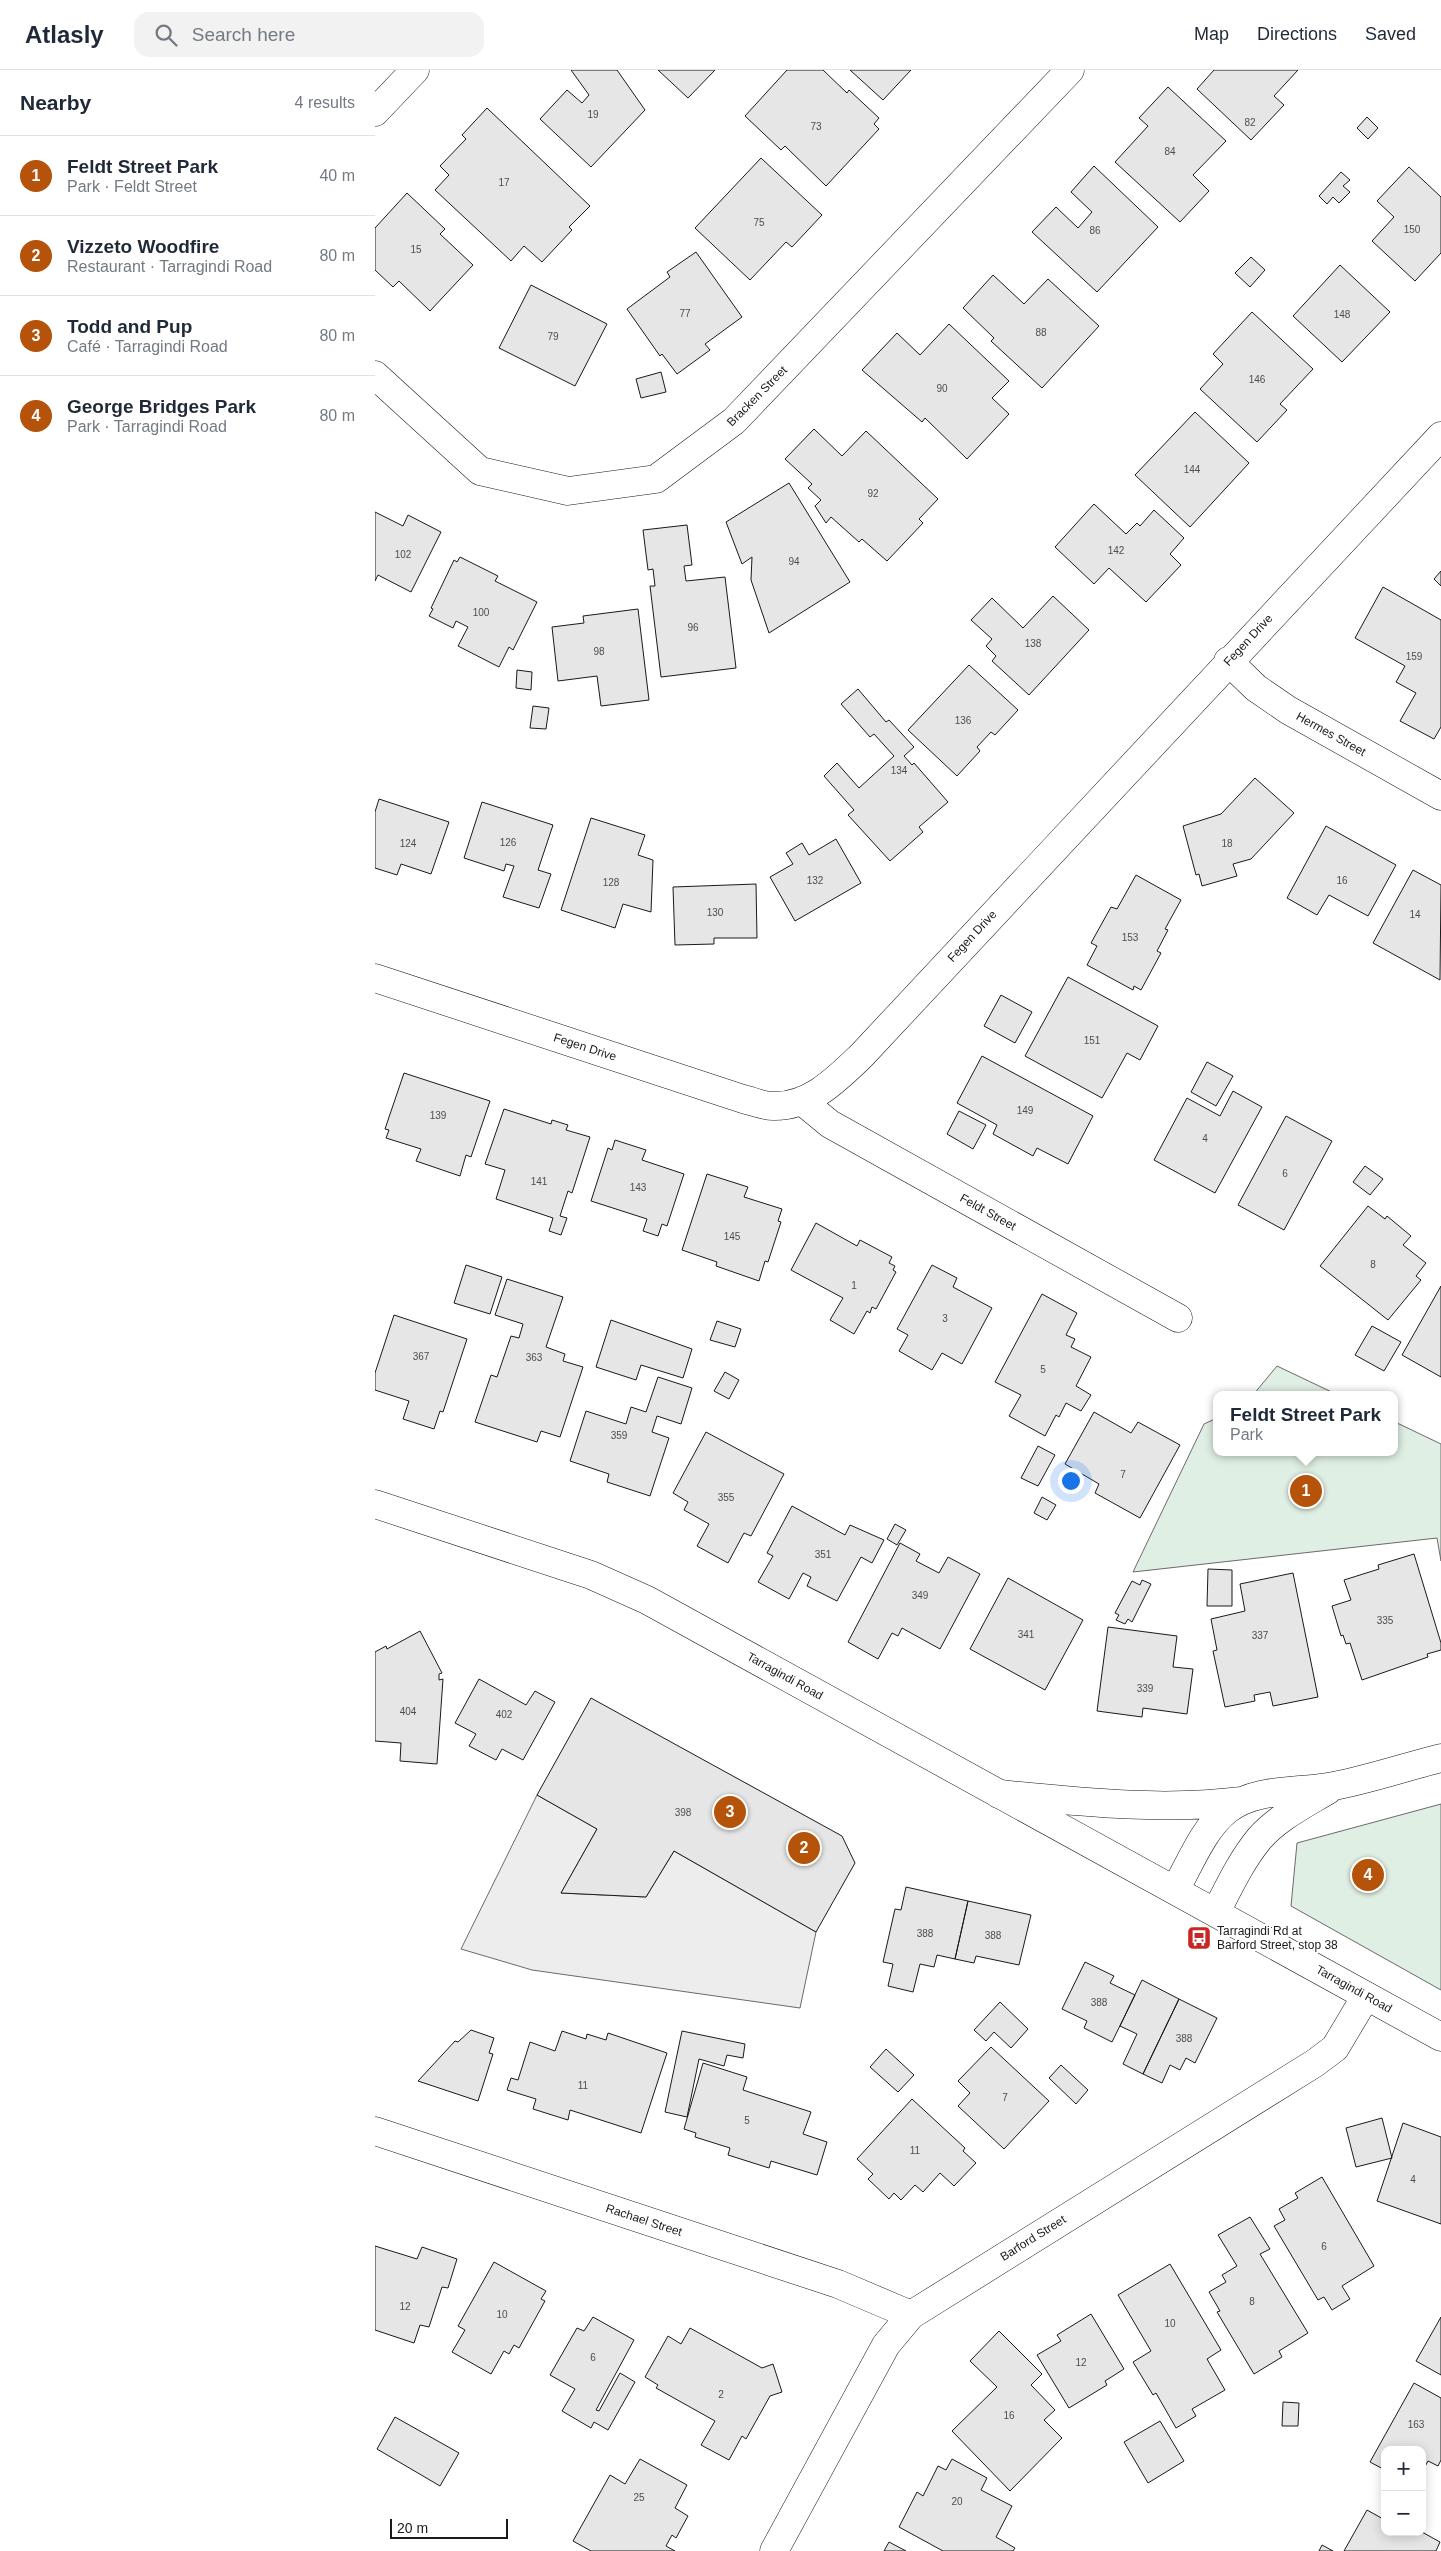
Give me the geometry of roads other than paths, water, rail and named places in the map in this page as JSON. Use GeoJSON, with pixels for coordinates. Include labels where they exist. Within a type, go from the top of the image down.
{"type":"FeatureCollection","features":[{"type":"Feature","properties":{"kind":"street"},"geometry":{"type":"LineString","coordinates":[[375,112],[415,70]]}},
{"type":"Feature","properties":{"kind":"street","name":"Bracken Street"},"geometry":{"type":"LineString","coordinates":[[375,374],[480,471],[568,491],[656,479],[734,421],[1070,70]]}},
{"type":"Feature","properties":{"kind":"street","name":"Fegen Drive"},"geometry":{"type":"LineString","coordinates":[[375,978],[743,1099],[773,1106],[802,1101],[834,1082],[862,1055],[1441,436]]}},
{"type":"Feature","properties":{"kind":"street","name":"Hermes Street"},"geometry":{"type":"LineString","coordinates":[[1229,661],[1256,688],[1288,710],[1441,796]]}},
{"type":"Feature","properties":{"kind":"street","name":"Feldt Street"},"geometry":{"type":"LineString","coordinates":[[802,1101],[830,1124],[1178,1318]]}},
{"type":"Feature","properties":{"kind":"street","name":"Tarragindi Road"},"geometry":{"type":"LineString","coordinates":[[375,1504],[591,1575],[631,1592],[1441,2037]]}},
{"type":"Feature","properties":{"kind":"street"},"geometry":{"type":"LineString","coordinates":[[999,1794],[1141,1807],[1203,1805],[1243,1801],[1263,1795],[1334,1786],[1441,1758]]}},
{"type":"Feature","properties":{"kind":"street"},"geometry":{"type":"LineString","coordinates":[[1215,1912],[1243,1862],[1260,1838],[1283,1819],[1334,1786]]}},
{"type":"Feature","properties":{"kind":"street"},"geometry":{"type":"LineString","coordinates":[[1175,1890],[1206,1835],[1224,1812],[1243,1801]]}},
{"type":"Feature","properties":{"kind":"street","name":"Barford Street"},"geometry":{"type":"LineString","coordinates":[[774,2551],[886,2345],[911,2315],[1315,2063],[1335,2048],[1366,1996]]}},
{"type":"Feature","properties":{"kind":"street","name":"Rachael Street"},"geometry":{"type":"LineString","coordinates":[[375,2131],[838,2284],[911,2315]]}},
{"type":"Feature","properties":{"kind":"place","name":"Feldt Street Park"},"geometry":{"type":"Point","coordinates":[1306,1491]}},
{"type":"Feature","properties":{"kind":"place","name":"Todd and Pup"},"geometry":{"type":"Point","coordinates":[730,1812]}},
{"type":"Feature","properties":{"kind":"place","name":"Vizzeto Woodfire"},"geometry":{"type":"Point","coordinates":[804,1848]}},
{"type":"Feature","properties":{"kind":"place","name":"George Bridges Park"},"geometry":{"type":"Point","coordinates":[1368,1875]}},
{"type":"Feature","properties":{"kind":"place","name":"Tarragindi Rd at Barford Street, stop 38"},"geometry":{"type":"Point","coordinates":[1199,1938]}}]}
